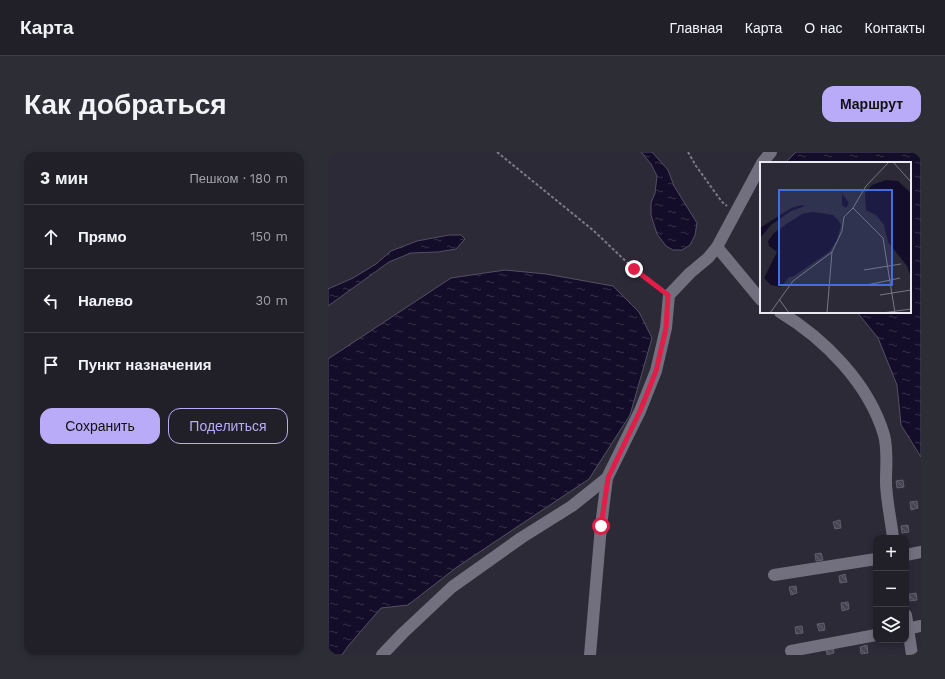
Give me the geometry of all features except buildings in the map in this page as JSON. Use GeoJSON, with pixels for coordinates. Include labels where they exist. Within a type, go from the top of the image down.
{"type":"FeatureCollection","features":[{"type":"Feature","properties":{"kind":"street"},"geometry":{"type":"LineString","coordinates":[[764,162],[771,152]]}},
{"type":"Feature","properties":{"kind":"street"},"geometry":{"type":"LineString","coordinates":[[590,655],[601,526],[608,478],[640,411],[656,371],[666,328],[668,295],[690,273],[708,258],[717,247],[760,168]]}},
{"type":"Feature","properties":{"kind":"street"},"geometry":{"type":"LineString","coordinates":[[717,247],[760,299]]}},
{"type":"Feature","properties":{"kind":"street"},"geometry":{"type":"LineString","coordinates":[[782,313],[793,320],[823,344],[852,375],[874,408],[884,436],[886,450],[886,482],[893,535]]}},
{"type":"Feature","properties":{"kind":"street"},"geometry":{"type":"LineString","coordinates":[[382,655],[452,587],[521,538],[572,506],[608,478]]}},
{"type":"Feature","properties":{"kind":"street"},"geometry":{"type":"LineString","coordinates":[[909,554],[921,552]]}},
{"type":"Feature","properties":{"kind":"street"},"geometry":{"type":"LineString","coordinates":[[774,575],[873,559]]}},
{"type":"Feature","properties":{"kind":"street"},"geometry":{"type":"LineString","coordinates":[[909,628],[921,626]]}},
{"type":"Feature","properties":{"kind":"street"},"geometry":{"type":"LineString","coordinates":[[791,651],[873,635]]}},
{"type":"Feature","properties":{"kind":"street"},"geometry":{"type":"LineString","coordinates":[[909,639],[912,655]]}},
{"type":"Feature","properties":{"kind":"path"},"geometry":{"type":"LineString","coordinates":[[498,152],[594,231],[634,269],[668,295]]}},
{"type":"Feature","properties":{"kind":"path"},"geometry":{"type":"LineString","coordinates":[[688,152],[696,166],[722,202],[735,212]]}},
{"type":"Feature","properties":{"kind":"water"},"geometry":{"type":"Polygon","coordinates":[[[641,152],[652,152],[668,170],[674,186],[697,223],[695,235],[690,245],[682,250],[673,250],[666,246],[657,234],[651,215],[651,203],[655,193],[657,176],[651,164],[641,152]]]}},
{"type":"Feature","properties":{"kind":"water"},"geometry":{"type":"Polygon","coordinates":[[[796,152],[921,152],[921,457],[901,425],[897,385],[878,338],[858,313],[911,313],[911,162],[786,162],[796,152]]]}},
{"type":"Feature","properties":{"kind":"water"},"geometry":{"type":"Polygon","coordinates":[[[449,235],[461,235],[465,239],[456,249],[438,252],[411,253],[389,262],[328,306],[328,289],[353,278],[376,264],[391,251],[417,241],[449,235]]]}},
{"type":"Feature","properties":{"kind":"water"},"geometry":{"type":"Polygon","coordinates":[[[505,270],[546,274],[613,286],[639,312],[652,338],[630,415],[589,479],[457,567],[408,605],[381,608],[342,655],[328,655],[328,359],[451,278],[505,270]]]}},
{"type":"Feature","properties":{"kind":"route"},"geometry":{"type":"LineString","coordinates":[[601,526],[608,478],[640,411],[656,371],[666,328],[668,295],[634,269]]}}]}
